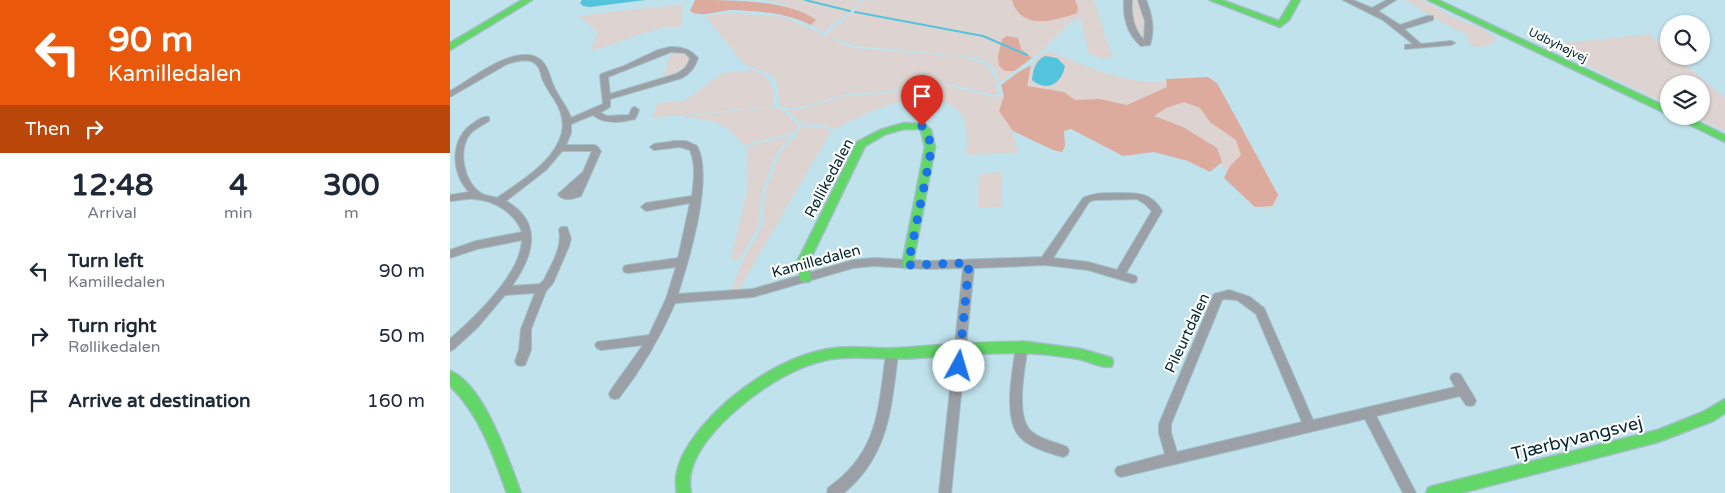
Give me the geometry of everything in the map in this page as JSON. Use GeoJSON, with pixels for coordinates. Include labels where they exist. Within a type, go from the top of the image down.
{"type":"FeatureCollection","features":[{"type":"Feature","properties":{"kind":"street"},"geometry":{"type":"LineString","coordinates":[[450,46],[528,0]]}},
{"type":"Feature","properties":{"kind":"street"},"geometry":{"type":"LineString","coordinates":[[1128,0],[1127,13],[1130,23],[1139,40],[1144,44],[1147,42],[1149,25],[1148,13],[1142,0]]}},
{"type":"Feature","properties":{"kind":"street"},"geometry":{"type":"LineString","coordinates":[[1214,0],[1228,2],[1280,24],[1286,18],[1296,0]]}},
{"type":"Feature","properties":{"kind":"street"},"geometry":{"type":"LineString","coordinates":[[1347,0],[1373,11],[1399,28],[1419,46]]}},
{"type":"Feature","properties":{"kind":"street"},"geometry":{"type":"LineString","coordinates":[[1373,11],[1392,0]]}},
{"type":"Feature","properties":{"kind":"street","name":"Udbyhøjvej"},"geometry":{"type":"LineString","coordinates":[[1434,1],[1660,108]]}},
{"type":"Feature","properties":{"kind":"street"},"geometry":{"type":"LineString","coordinates":[[1399,28],[1430,18]]}},
{"type":"Feature","properties":{"kind":"street"},"geometry":{"type":"LineString","coordinates":[[1408,47],[1451,43]]}},
{"type":"Feature","properties":{"kind":"street"},"geometry":{"type":"LineString","coordinates":[[568,122],[595,112],[607,105],[606,98],[604,76],[627,68],[649,55],[680,50],[690,53],[694,58],[693,65],[679,76],[606,98]]}},
{"type":"Feature","properties":{"kind":"street"},"geometry":{"type":"LineString","coordinates":[[450,94],[470,83],[493,66],[518,59],[535,60],[542,64],[550,87],[566,115],[568,122],[565,138],[559,148],[539,171],[498,202]]}},
{"type":"Feature","properties":{"kind":"street"},"geometry":{"type":"LineString","coordinates":[[595,112],[601,118],[613,119],[632,117],[634,110]]}},
{"type":"Feature","properties":{"kind":"street"},"geometry":{"type":"LineString","coordinates":[[477,195],[466,182],[460,170],[459,158],[461,147],[468,132],[486,119]]}},
{"type":"Feature","properties":{"kind":"street","name":"Røllikedalen"},"geometry":{"type":"LineString","coordinates":[[805,279],[803,262],[861,144],[870,137],[914,125],[922,126],[926,130],[930,142],[930,157],[908,265]]}},
{"type":"Feature","properties":{"kind":"street"},"geometry":{"type":"LineString","coordinates":[[1696,125],[1725,139]]}},
{"type":"Feature","properties":{"kind":"street"},"geometry":{"type":"LineString","coordinates":[[615,394],[638,366],[653,339],[670,300],[696,199],[700,170],[696,150],[690,145],[683,144],[659,149]]}},
{"type":"Feature","properties":{"kind":"street"},"geometry":{"type":"LineString","coordinates":[[559,148],[594,148],[597,150],[587,174]]}},
{"type":"Feature","properties":{"kind":"street"},"geometry":{"type":"LineString","coordinates":[[450,198],[466,182]]}},
{"type":"Feature","properties":{"kind":"street"},"geometry":{"type":"LineString","coordinates":[[450,198],[477,195],[498,202],[515,212],[523,222],[527,235],[526,250],[520,265],[502,291],[450,346]]}},
{"type":"Feature","properties":{"kind":"street"},"geometry":{"type":"LineString","coordinates":[[1046,261],[1086,200],[1093,197],[1137,196],[1144,198],[1155,206],[1157,211],[1120,274]]}},
{"type":"Feature","properties":{"kind":"street"},"geometry":{"type":"LineString","coordinates":[[646,207],[696,199]]}},
{"type":"Feature","properties":{"kind":"street"},"geometry":{"type":"LineString","coordinates":[[521,361],[526,350],[526,329],[542,288],[548,283],[564,246],[566,239],[564,230]]}},
{"type":"Feature","properties":{"kind":"street"},"geometry":{"type":"LineString","coordinates":[[450,254],[476,245],[527,235]]}},
{"type":"Feature","properties":{"kind":"street","name":"Kamilledalen"},"geometry":{"type":"LineString","coordinates":[[670,300],[753,293],[853,264],[874,262],[908,265],[1046,261],[1088,266],[1132,279]]}},
{"type":"Feature","properties":{"kind":"street"},"geometry":{"type":"LineString","coordinates":[[628,269],[681,262]]}},
{"type":"Feature","properties":{"kind":"street"},"geometry":{"type":"LineString","coordinates":[[945,493],[969,263]]}},
{"type":"Feature","properties":{"kind":"street"},"geometry":{"type":"LineString","coordinates":[[502,291],[542,288]]}},
{"type":"Feature","properties":{"kind":"street","name":"Pileurtdalen"},"geometry":{"type":"LineString","coordinates":[[1173,459],[1165,433],[1165,424],[1218,297],[1223,294],[1230,294],[1253,303],[1260,311],[1310,426]]}},
{"type":"Feature","properties":{"kind":"street"},"geometry":{"type":"LineString","coordinates":[[601,345],[653,339]]}},
{"type":"Feature","properties":{"kind":"street"},"geometry":{"type":"LineString","coordinates":[[1022,346],[1018,383],[1018,423],[1024,434],[1030,438],[1063,451]]}},
{"type":"Feature","properties":{"kind":"street"},"geometry":{"type":"LineString","coordinates":[[684,493],[681,487],[683,472],[696,446],[722,412],[754,386],[799,364],[827,354],[850,352],[871,355],[961,348],[1022,346],[1076,352],[1107,362]]}},
{"type":"Feature","properties":{"kind":"street"},"geometry":{"type":"LineString","coordinates":[[833,493],[862,466],[874,447],[887,391],[892,354]]}},
{"type":"Feature","properties":{"kind":"street"},"geometry":{"type":"LineString","coordinates":[[450,377],[457,382],[476,404],[491,435],[514,493]]}},
{"type":"Feature","properties":{"kind":"street"},"geometry":{"type":"LineString","coordinates":[[1456,378],[1470,401]]}},
{"type":"Feature","properties":{"kind":"street"},"geometry":{"type":"LineString","coordinates":[[1121,472],[1463,390]]}},
{"type":"Feature","properties":{"kind":"street","name":"Tjærbyvangsvej"},"geometry":{"type":"LineString","coordinates":[[1433,493],[1658,436],[1708,417],[1725,405]]}},
{"type":"Feature","properties":{"kind":"street"},"geometry":{"type":"LineString","coordinates":[[1368,412],[1410,493]]}},
{"type":"Feature","properties":{"kind":"shaded area"},"geometry":{"type":"Polygon","coordinates":[[[695,0],[759,2],[791,8],[805,13],[816,20],[811,25],[783,15],[735,10],[700,14],[690,11],[695,0]]]}},
{"type":"Feature","properties":{"kind":"shaded area"},"geometry":{"type":"Polygon","coordinates":[[[765,0],[860,0],[855,8],[823,32],[811,25],[816,20],[777,2],[765,0]]]}},
{"type":"Feature","properties":{"kind":"shaded area"},"geometry":{"type":"Polygon","coordinates":[[[864,0],[1012,0],[1014,8],[1078,7],[1075,0],[1094,0],[1112,57],[1103,59],[1089,54],[1080,17],[1070,23],[1044,49],[999,83],[993,68],[987,62],[972,57],[856,46],[825,35],[850,15],[864,0]]]}},
{"type":"Feature","properties":{"kind":"shaded area"},"geometry":{"type":"Polygon","coordinates":[[[1012,0],[1075,0],[1078,7],[1077,13],[1049,21],[1039,21],[1030,20],[1023,16],[1016,10],[1012,0]]]}},
{"type":"Feature","properties":{"kind":"shaded area"},"geometry":{"type":"Polygon","coordinates":[[[1130,0],[1139,0],[1147,18],[1146,35],[1139,35],[1131,21],[1130,0]]]}},
{"type":"Feature","properties":{"kind":"shaded area"},"geometry":{"type":"Polygon","coordinates":[[[1405,0],[1421,0],[1458,20],[1477,26],[1497,38],[1492,43],[1484,46],[1469,45],[1468,36],[1463,32],[1452,28],[1405,0]]]}},
{"type":"Feature","properties":{"kind":"shaded area"},"geometry":{"type":"Polygon","coordinates":[[[683,4],[681,27],[663,27],[591,51],[598,32],[579,16],[683,4]]]}},
{"type":"Feature","properties":{"kind":"shaded area"},"geometry":{"type":"Polygon","coordinates":[[[726,13],[784,17],[853,48],[971,59],[984,64],[992,72],[998,94],[994,95],[964,87],[927,84],[881,92],[847,94],[803,107],[786,108],[780,106],[776,80],[772,75],[744,64],[705,16],[726,13]]]}},
{"type":"Feature","properties":{"kind":"shaded area"},"geometry":{"type":"Polygon","coordinates":[[[1649,34],[1660,43],[1660,65],[1686,65],[1698,75],[1660,75],[1660,101],[1544,45],[1649,34]]]}},
{"type":"Feature","properties":{"kind":"shaded area"},"geometry":{"type":"Polygon","coordinates":[[[1007,36],[1018,38],[1021,49],[1032,58],[1014,71],[1005,71],[999,66],[998,57],[1002,39],[1007,36]]]}},
{"type":"Feature","properties":{"kind":"shaded area"},"geometry":{"type":"Polygon","coordinates":[[[672,51],[690,56],[691,63],[685,65],[689,65],[683,72],[662,79],[672,51]]]}},
{"type":"Feature","properties":{"kind":"shaded area"},"geometry":{"type":"Polygon","coordinates":[[[1049,51],[1105,73],[1134,80],[1164,82],[1199,78],[1217,83],[1279,195],[1275,205],[1265,209],[1261,207],[1227,172],[1206,144],[1027,86],[1035,60],[1049,51]]]}},
{"type":"Feature","properties":{"kind":"shaded area"},"geometry":{"type":"Polygon","coordinates":[[[1031,65],[1027,86],[1064,92],[1075,100],[1100,99],[1127,105],[1167,87],[1166,79],[1208,77],[1217,83],[1278,195],[1272,206],[1255,207],[1224,178],[1230,166],[1241,155],[1236,140],[1210,122],[1200,108],[1184,102],[1166,108],[1154,116],[1183,127],[1217,148],[1222,162],[1210,172],[1188,161],[1154,152],[1123,156],[1071,129],[1064,131],[1065,146],[1062,152],[1053,150],[1013,131],[999,111],[1004,96],[1001,85],[1031,65]]]}},
{"type":"Feature","properties":{"kind":"shaded area"},"geometry":{"type":"Polygon","coordinates":[[[753,70],[768,79],[775,106],[652,118],[657,103],[684,101],[723,73],[753,70]]]}},
{"type":"Feature","properties":{"kind":"shaded area"},"geometry":{"type":"Polygon","coordinates":[[[1710,85],[1725,98],[1725,132],[1710,124],[1710,85]]]}},
{"type":"Feature","properties":{"kind":"shaded area"},"geometry":{"type":"Polygon","coordinates":[[[928,86],[949,86],[992,97],[1004,96],[999,111],[1013,131],[1018,153],[967,155],[964,118],[949,104],[934,100],[917,99],[899,102],[864,115],[836,129],[824,125],[803,124],[785,110],[802,109],[845,96],[881,94],[928,86]]]}},
{"type":"Feature","properties":{"kind":"shaded area"},"geometry":{"type":"Polygon","coordinates":[[[774,107],[798,124],[796,132],[743,145],[731,132],[717,123],[702,119],[684,118],[684,116],[774,107]]]}},
{"type":"Feature","properties":{"kind":"shaded area"},"geometry":{"type":"Polygon","coordinates":[[[801,126],[824,128],[831,131],[738,291],[731,292],[744,257],[759,234],[763,224],[765,192],[779,155],[798,133],[801,126]]]}},
{"type":"Feature","properties":{"kind":"shaded area"},"geometry":{"type":"Polygon","coordinates":[[[792,135],[776,154],[762,191],[758,228],[739,259],[731,260],[747,190],[748,146],[792,135]]]}},
{"type":"Feature","properties":{"kind":"shaded area"},"geometry":{"type":"Polygon","coordinates":[[[1002,172],[1001,207],[978,208],[979,174],[1002,172]]]}},
{"type":"Feature","properties":{"kind":"water"},"geometry":{"type":"Polygon","coordinates":[[[582,0],[645,0],[590,7],[583,6],[580,3],[582,0]]]}},
{"type":"Feature","properties":{"kind":"water"},"geometry":{"type":"Polygon","coordinates":[[[1045,56],[1057,58],[1065,66],[1061,77],[1048,86],[1043,86],[1032,80],[1035,66],[1045,56]]]}},
{"type":"Feature","properties":{"kind":"waterway"},"geometry":{"type":"LineString","coordinates":[[805,0],[850,11]]}},
{"type":"Feature","properties":{"kind":"waterway"},"geometry":{"type":"LineString","coordinates":[[855,12],[983,36],[1027,55]]}},
{"type":"Feature","properties":{"kind":"traffic: fast"},"geometry":{"type":"LineString","coordinates":[[450,47],[528,0]]}},
{"type":"Feature","properties":{"kind":"traffic: fast"},"geometry":{"type":"LineString","coordinates":[[1214,0],[1280,24],[1286,18],[1296,0]]}},
{"type":"Feature","properties":{"kind":"traffic: fast"},"geometry":{"type":"LineString","coordinates":[[1432,0],[1660,108]]}},
{"type":"Feature","properties":{"kind":"traffic: fast"},"geometry":{"type":"LineString","coordinates":[[1696,125],[1725,139]]}},
{"type":"Feature","properties":{"kind":"traffic: fast"},"geometry":{"type":"LineString","coordinates":[[805,279],[803,262],[861,144],[883,132],[904,126],[921,126],[926,130],[930,147],[908,265]]}},
{"type":"Feature","properties":{"kind":"traffic: fast"},"geometry":{"type":"LineString","coordinates":[[684,493],[682,477],[690,455],[704,435],[729,408],[758,385],[774,376],[825,355],[842,352],[893,354],[974,348],[1028,347],[1081,354],[1107,362]]}},
{"type":"Feature","properties":{"kind":"traffic: fast"},"geometry":{"type":"LineString","coordinates":[[450,377],[473,402],[490,430],[514,493]]}},
{"type":"Feature","properties":{"kind":"traffic: fast"},"geometry":{"type":"LineString","coordinates":[[1433,493],[1658,436],[1708,417],[1725,405]]}},
{"type":"Feature","properties":{"kind":"route"},"geometry":{"type":"LineString","coordinates":[[922,126],[926,130],[930,142],[930,157],[908,265],[969,263],[959,366]]}}]}
